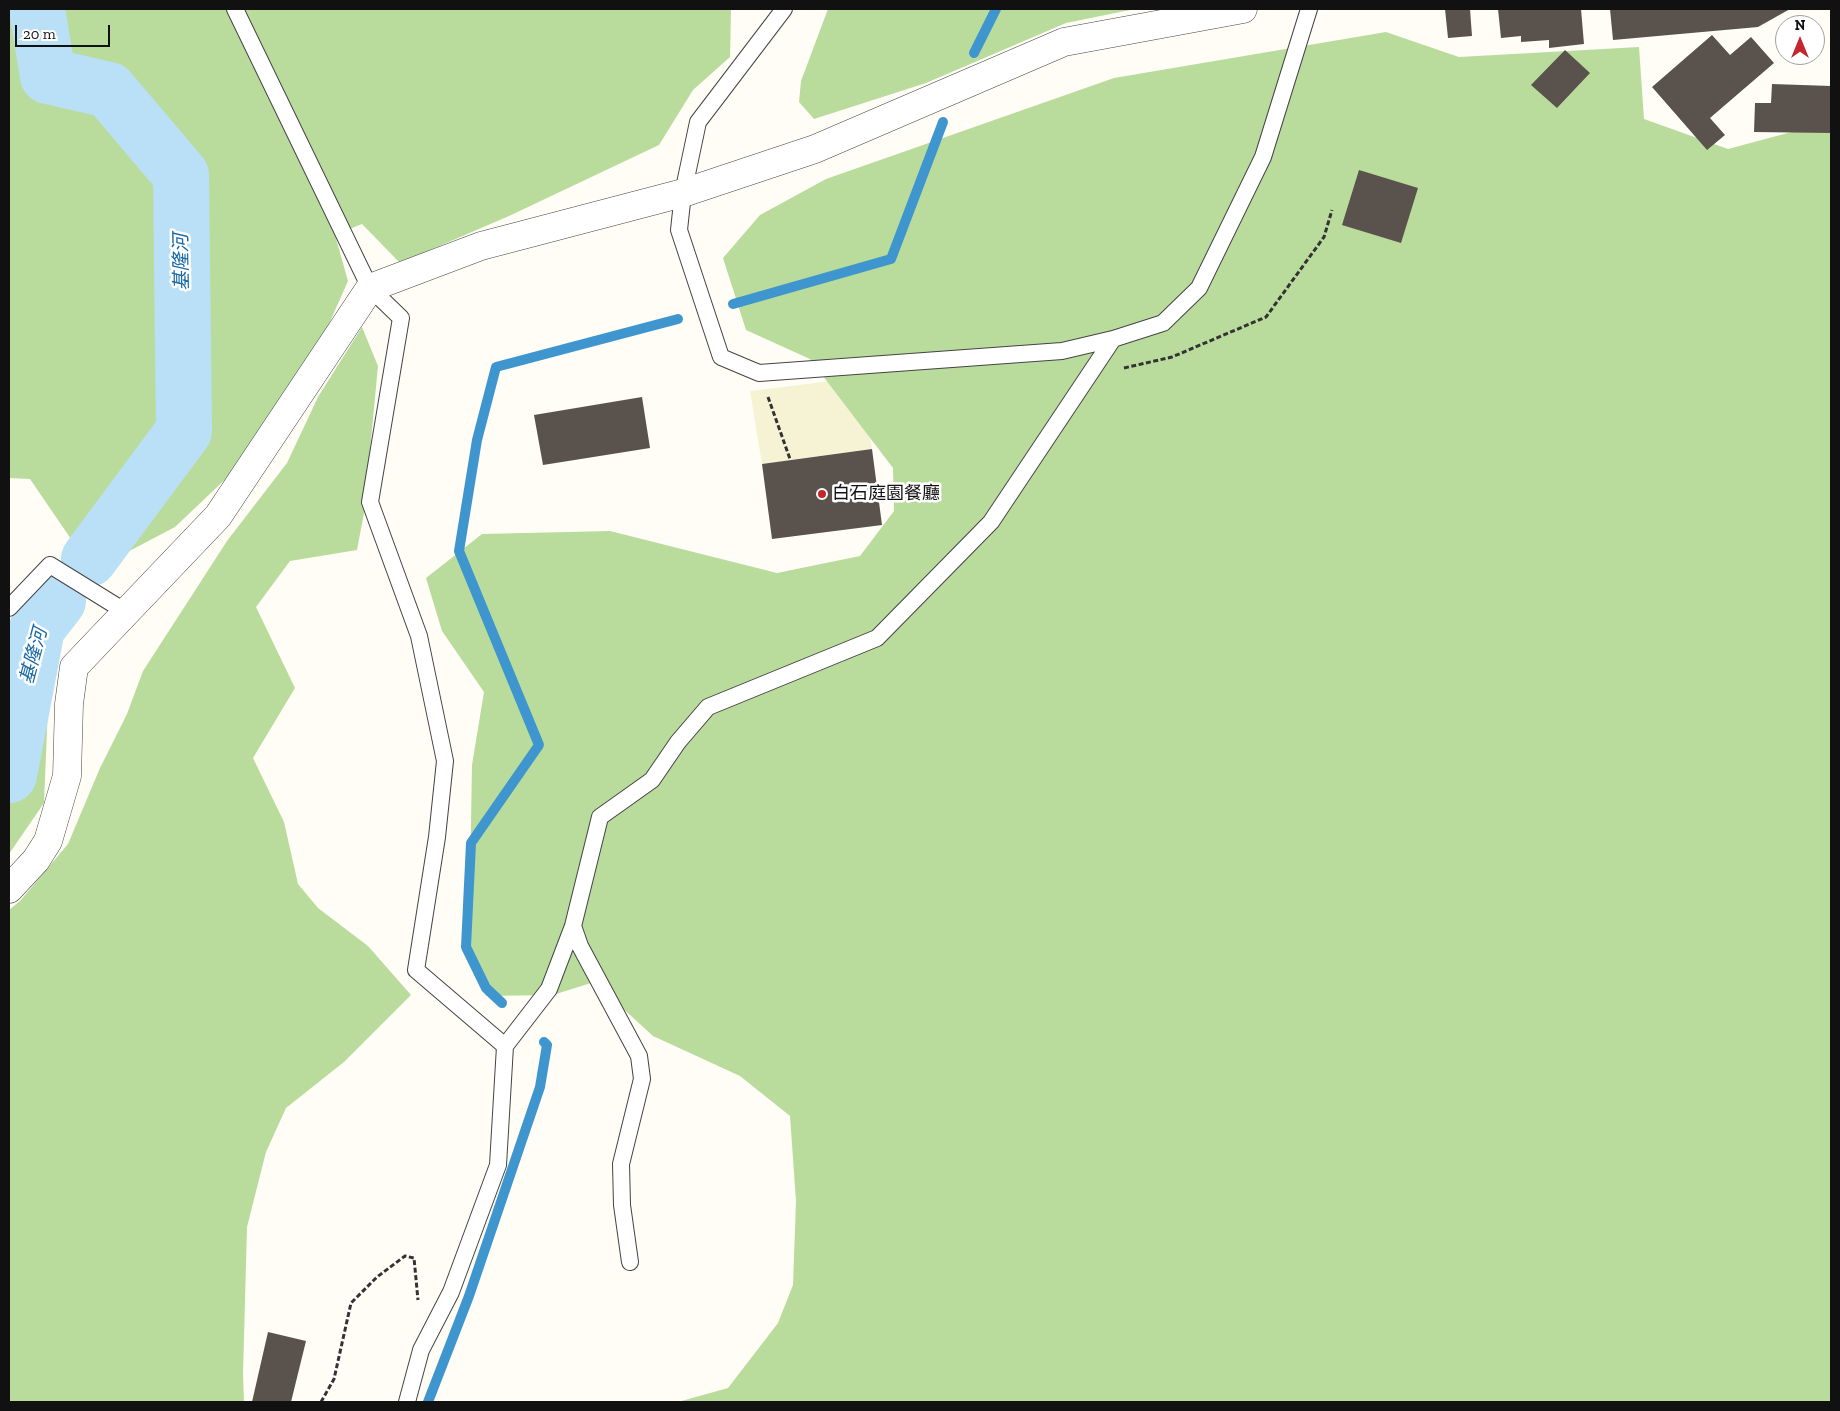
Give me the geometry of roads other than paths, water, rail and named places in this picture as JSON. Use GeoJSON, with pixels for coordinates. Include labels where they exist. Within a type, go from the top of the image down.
{"type":"FeatureCollection","features":[{"type":"Feature","properties":{"kind":"street"},"geometry":{"type":"LineString","coordinates":[[9,889],[36,860],[48,841],[67,776],[69,704],[74,667],[218,516],[370,288],[481,246],[683,193],[815,149],[1064,42],[1243,9]]}},
{"type":"Feature","properties":{"kind":"lane"},"geometry":{"type":"LineString","coordinates":[[235,9],[370,288],[401,318],[370,502],[419,636],[445,761],[438,836],[416,970],[505,1046]]}},
{"type":"Feature","properties":{"kind":"lane"},"geometry":{"type":"LineString","coordinates":[[784,9],[698,122],[683,193],[679,230],[721,358],[759,373],[1062,351],[1113,339],[1163,323],[1199,288],[1263,157],[1308,9]]}},
{"type":"Feature","properties":{"kind":"lane"},"geometry":{"type":"LineString","coordinates":[[406,1402],[421,1350],[451,1292],[498,1165],[505,1046],[549,989],[573,926],[600,817],[652,780],[678,742],[708,707],[877,638],[990,522],[1086,376],[1113,339]]}},
{"type":"Feature","properties":{"kind":"lane"},"geometry":{"type":"LineString","coordinates":[[9,608],[50,565],[126,612]]}},
{"type":"Feature","properties":{"kind":"lane"},"geometry":{"type":"LineString","coordinates":[[573,926],[580,946],[638,1056],[641,1071],[642,1079],[621,1164],[622,1204],[630,1262]]}},
{"type":"Feature","properties":{"kind":"waterway","name":"基隆河"},"geometry":{"type":"LineString","coordinates":[[37,9],[48,76],[109,90],[181,175],[184,431],[89,559]]}},
{"type":"Feature","properties":{"kind":"waterway"},"geometry":{"type":"LineString","coordinates":[[974,53],[996,9]]}},
{"type":"Feature","properties":{"kind":"waterway"},"geometry":{"type":"LineString","coordinates":[[733,304],[891,259],[943,122]]}},
{"type":"Feature","properties":{"kind":"waterway"},"geometry":{"type":"LineString","coordinates":[[502,1003],[486,988],[466,947],[471,843],[539,745],[459,551],[477,440],[496,367],[678,319]]}},
{"type":"Feature","properties":{"kind":"waterway","name":"基隆河"},"geometry":{"type":"LineString","coordinates":[[9,775],[37,628],[58,601]]}},
{"type":"Feature","properties":{"kind":"waterway"},"geometry":{"type":"LineString","coordinates":[[428,1402],[469,1296],[540,1087],[547,1045],[544,1042]]}},
{"type":"Feature","properties":{"kind":"place","name":"白石庭園餐廳"},"geometry":{"type":"Point","coordinates":[822,494]}}]}
